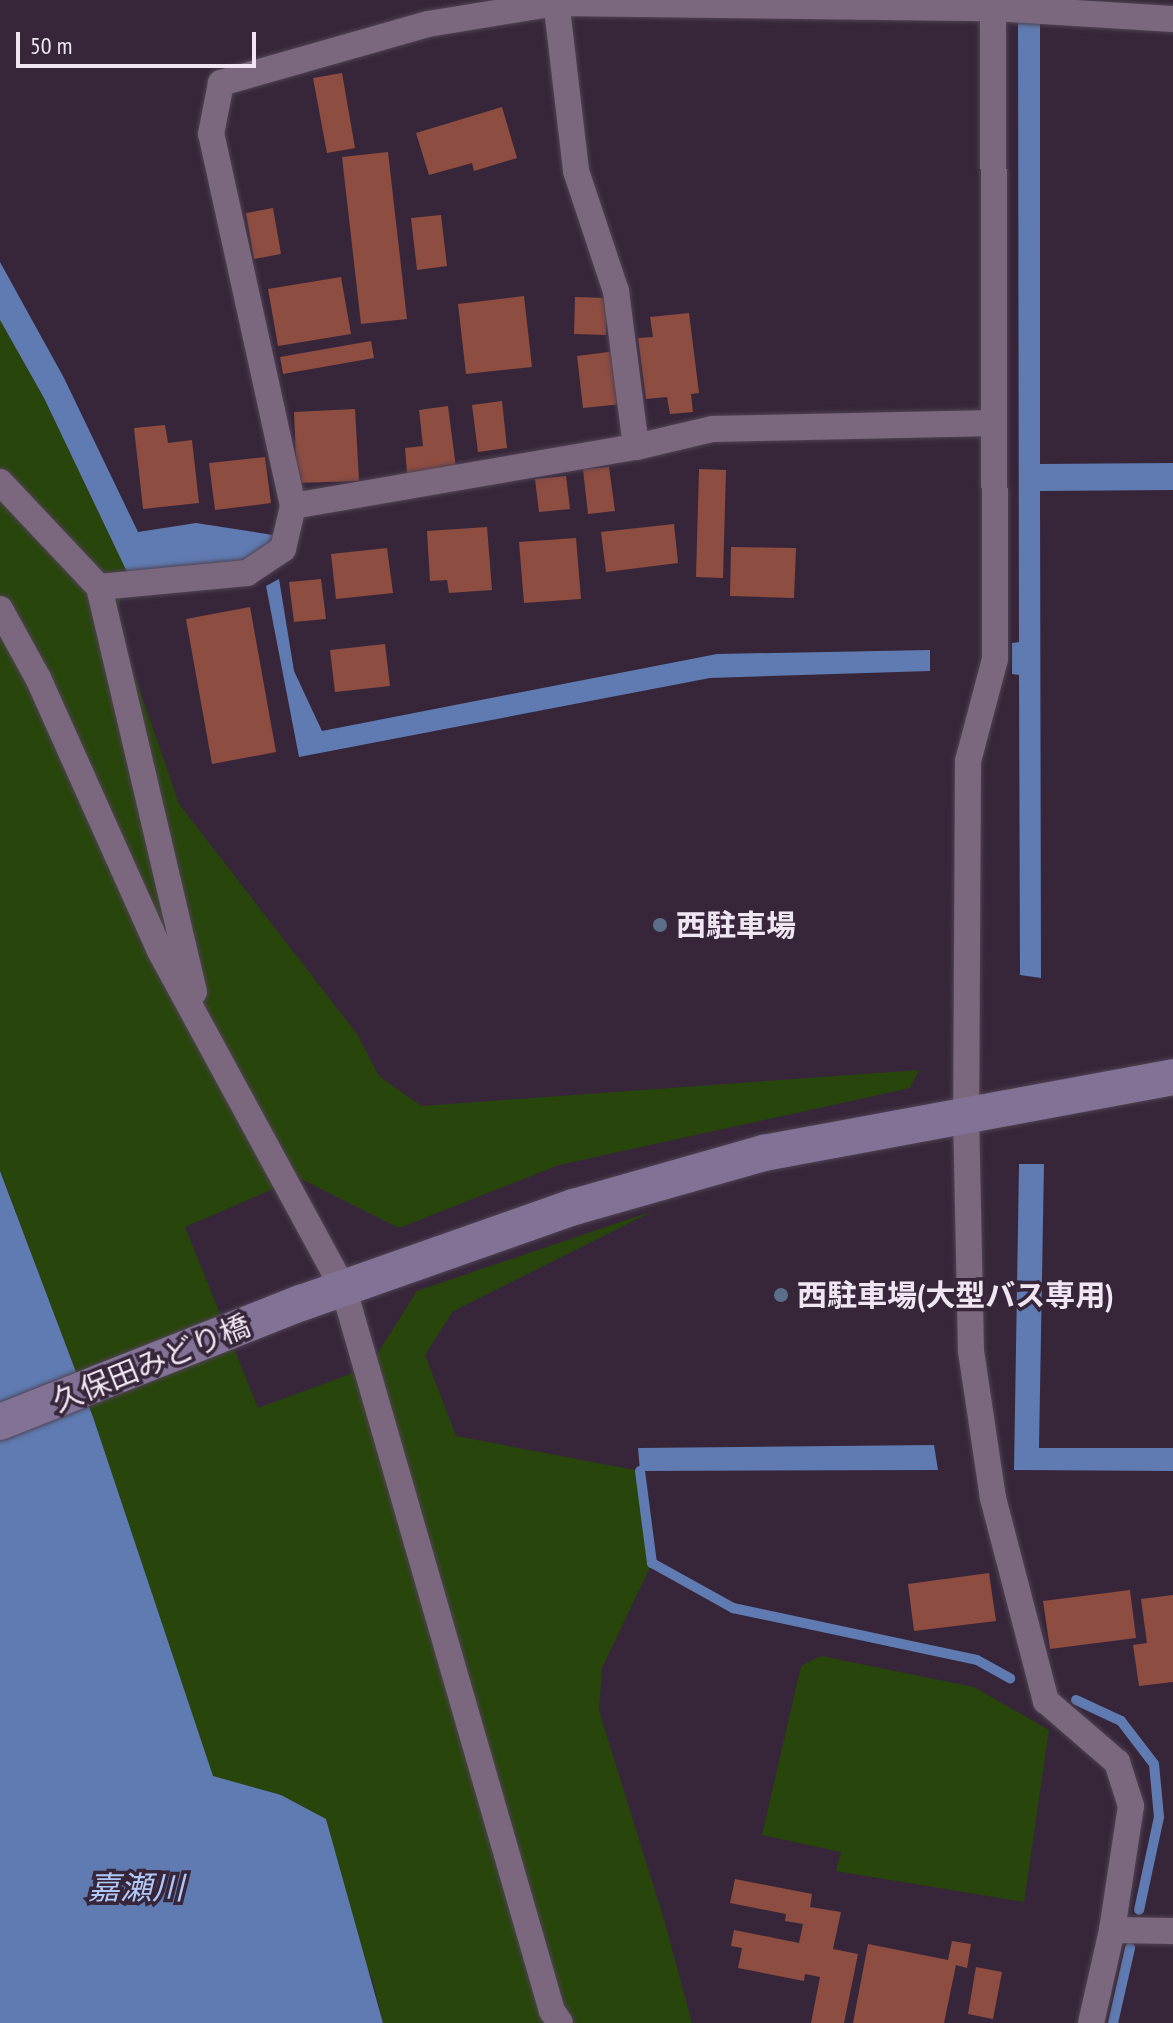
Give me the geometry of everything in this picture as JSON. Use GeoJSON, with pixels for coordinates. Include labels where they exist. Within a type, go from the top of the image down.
{"type":"FeatureCollection","features":[{"type":"Feature","properties":{"kind":"street"},"geometry":{"type":"LineString","coordinates":[[556,2],[576,171],[616,291],[636,447]]}},
{"type":"Feature","properties":{"kind":"street"},"geometry":{"type":"LineString","coordinates":[[99,587],[247,573],[283,549],[293,506],[211,134],[221,83],[428,24],[556,2],[993,8],[1173,19]]}},
{"type":"Feature","properties":{"kind":"street"},"geometry":{"type":"LineString","coordinates":[[993,8],[995,659],[968,761],[966,1113],[971,1351],[993,1498],[1046,1701],[1117,1762],[1131,1806],[1112,1930],[1091,2023]]}},
{"type":"Feature","properties":{"kind":"street"},"geometry":{"type":"LineString","coordinates":[[293,506],[636,447],[713,429],[994,423]]}},
{"type":"Feature","properties":{"kind":"street"},"geometry":{"type":"LineString","coordinates":[[0,482],[99,587],[201,1022]]}},
{"type":"Feature","properties":{"kind":"street"},"geometry":{"type":"LineString","coordinates":[[0,609],[38,678],[160,951],[344,1290],[556,2019]]}},
{"type":"Feature","properties":{"kind":"street","name":"久保田みどり橋"},"geometry":{"type":"LineString","coordinates":[[0,1422],[301,1303],[574,1207],[764,1153],[966,1113],[1173,1077]]}},
{"type":"Feature","properties":{"kind":"street"},"geometry":{"type":"LineString","coordinates":[[1112,1930],[1173,1931]]}},
{"type":"Feature","properties":{"kind":"green space"},"geometry":{"type":"Polygon","coordinates":[[[0,320],[44,398],[128,574],[115,618],[179,804],[357,1034],[379,1076],[421,1106],[919,1070],[910,1088],[559,1165],[399,1228],[299,1178],[185,1227],[258,1408],[369,1367],[417,1291],[653,1211],[453,1311],[425,1355],[456,1436],[640,1471],[652,1563],[602,1668],[599,1711],[665,1923],[692,2023],[383,2023],[372,1978],[281,1795],[213,1777],[93,1417],[0,1171],[0,320]]]}},
{"type":"Feature","properties":{"kind":"green space"},"geometry":{"type":"Polygon","coordinates":[[[821,1656],[974,1687],[1049,1730],[1024,1902],[836,1871],[841,1852],[762,1835],[801,1666],[821,1656]]]}},
{"type":"Feature","properties":{"kind":"water"},"geometry":{"type":"Polygon","coordinates":[[[1018,20],[1040,22],[1040,464],[1173,463],[1173,490],[1040,491],[1041,978],[1020,975],[1019,675],[1012,674],[1012,643],[1019,642],[1018,20]]]}},
{"type":"Feature","properties":{"kind":"water"},"geometry":{"type":"Polygon","coordinates":[[[0,262],[64,378],[138,532],[196,523],[273,535],[270,549],[236,571],[128,574],[44,398],[0,320],[0,262]]]}},
{"type":"Feature","properties":{"kind":"water"},"geometry":{"type":"Polygon","coordinates":[[[279,579],[294,671],[322,731],[717,654],[930,650],[930,671],[710,678],[299,757],[266,586],[279,579]]]}},
{"type":"Feature","properties":{"kind":"water"},"geometry":{"type":"Polygon","coordinates":[[[1019,1164],[1044,1164],[1039,1448],[1173,1448],[1173,1471],[1014,1470],[1019,1164]]]}},
{"type":"Feature","properties":{"kind":"water","name":"嘉瀬川"},"geometry":{"type":"Polygon","coordinates":[[[0,1171],[93,1417],[213,1776],[281,1795],[326,1819],[383,2023],[0,2023],[0,1171]]]}},
{"type":"Feature","properties":{"kind":"water"},"geometry":{"type":"Polygon","coordinates":[[[934,1445],[938,1470],[640,1471],[638,1448],[934,1445]]]}},
{"type":"Feature","properties":{"kind":"building"},"geometry":{"type":"Polygon","coordinates":[[[342,73],[355,148],[327,153],[313,78],[342,73]]]}},
{"type":"Feature","properties":{"kind":"building"},"geometry":{"type":"Polygon","coordinates":[[[502,107],[517,158],[474,171],[472,163],[429,175],[416,133],[502,107]]]}},
{"type":"Feature","properties":{"kind":"building"},"geometry":{"type":"Polygon","coordinates":[[[388,152],[407,319],[361,324],[342,157],[388,152]]]}},
{"type":"Feature","properties":{"kind":"building"},"geometry":{"type":"Polygon","coordinates":[[[273,208],[281,254],[254,259],[246,213],[273,208]]]}},
{"type":"Feature","properties":{"kind":"building"},"geometry":{"type":"Polygon","coordinates":[[[441,215],[447,266],[417,270],[411,218],[441,215]]]}},
{"type":"Feature","properties":{"kind":"building"},"geometry":{"type":"Polygon","coordinates":[[[341,277],[351,334],[278,346],[268,289],[341,277]]]}},
{"type":"Feature","properties":{"kind":"building"},"geometry":{"type":"Polygon","coordinates":[[[524,296],[532,367],[466,374],[458,304],[524,296]]]}},
{"type":"Feature","properties":{"kind":"building"},"geometry":{"type":"Polygon","coordinates":[[[575,297],[607,298],[606,335],[574,334],[575,297]]]}},
{"type":"Feature","properties":{"kind":"building"},"geometry":{"type":"Polygon","coordinates":[[[689,313],[699,393],[691,394],[693,412],[670,414],[667,397],[646,399],[638,338],[653,337],[650,317],[689,313]]]}},
{"type":"Feature","properties":{"kind":"building"},"geometry":{"type":"Polygon","coordinates":[[[371,341],[374,358],[283,374],[280,357],[371,341]]]}},
{"type":"Feature","properties":{"kind":"building"},"geometry":{"type":"Polygon","coordinates":[[[616,351],[622,404],[583,408],[577,356],[616,351]]]}},
{"type":"Feature","properties":{"kind":"building"},"geometry":{"type":"Polygon","coordinates":[[[502,401],[507,448],[478,452],[472,405],[502,401]]]}},
{"type":"Feature","properties":{"kind":"building"},"geometry":{"type":"Polygon","coordinates":[[[448,406],[456,468],[407,473],[405,448],[423,446],[419,410],[448,406]]]}},
{"type":"Feature","properties":{"kind":"building"},"geometry":{"type":"Polygon","coordinates":[[[355,409],[359,481],[297,483],[294,412],[355,409]]]}},
{"type":"Feature","properties":{"kind":"building"},"geometry":{"type":"Polygon","coordinates":[[[165,425],[168,443],[192,440],[199,503],[143,509],[134,428],[165,425]]]}},
{"type":"Feature","properties":{"kind":"building"},"geometry":{"type":"Polygon","coordinates":[[[265,457],[271,503],[215,510],[209,463],[265,457]]]}},
{"type":"Feature","properties":{"kind":"building"},"geometry":{"type":"Polygon","coordinates":[[[609,467],[615,511],[588,514],[583,469],[609,467]]]}},
{"type":"Feature","properties":{"kind":"building"},"geometry":{"type":"Polygon","coordinates":[[[699,469],[726,470],[723,578],[696,577],[699,469]]]}},
{"type":"Feature","properties":{"kind":"building"},"geometry":{"type":"Polygon","coordinates":[[[566,476],[570,509],[539,512],[535,479],[566,476]]]}},
{"type":"Feature","properties":{"kind":"building"},"geometry":{"type":"Polygon","coordinates":[[[674,524],[678,563],[606,572],[601,532],[674,524]]]}},
{"type":"Feature","properties":{"kind":"building"},"geometry":{"type":"Polygon","coordinates":[[[487,527],[492,590],[449,593],[447,580],[430,581],[427,531],[487,527]]]}},
{"type":"Feature","properties":{"kind":"building"},"geometry":{"type":"Polygon","coordinates":[[[576,538],[581,599],[524,603],[519,542],[576,538]]]}},
{"type":"Feature","properties":{"kind":"building"},"geometry":{"type":"Polygon","coordinates":[[[731,547],[796,548],[794,598],[730,596],[731,547]]]}},
{"type":"Feature","properties":{"kind":"building"},"geometry":{"type":"Polygon","coordinates":[[[387,548],[393,593],[336,599],[331,554],[387,548]]]}},
{"type":"Feature","properties":{"kind":"building"},"geometry":{"type":"Polygon","coordinates":[[[321,579],[326,619],[294,622],[289,582],[321,579]]]}},
{"type":"Feature","properties":{"kind":"building"},"geometry":{"type":"Polygon","coordinates":[[[250,607],[276,752],[212,764],[186,619],[250,607]]]}},
{"type":"Feature","properties":{"kind":"building"},"geometry":{"type":"Polygon","coordinates":[[[385,644],[390,686],[335,692],[330,650],[385,644]]]}},
{"type":"Feature","properties":{"kind":"building"},"geometry":{"type":"Polygon","coordinates":[[[989,1573],[996,1621],[914,1631],[908,1584],[989,1573]]]}},
{"type":"Feature","properties":{"kind":"building"},"geometry":{"type":"Polygon","coordinates":[[[1130,1590],[1136,1638],[1050,1649],[1043,1601],[1130,1590]]]}},
{"type":"Feature","properties":{"kind":"building"},"geometry":{"type":"Polygon","coordinates":[[[1173,1595],[1173,1682],[1139,1686],[1133,1645],[1147,1643],[1141,1599],[1173,1595]]]}},
{"type":"Feature","properties":{"kind":"building"},"geometry":{"type":"Polygon","coordinates":[[[735,1879],[812,1894],[810,1907],[841,1912],[833,1949],[858,1954],[844,2023],[811,2023],[820,1977],[805,1974],[804,1981],[738,1968],[742,1948],[731,1946],[734,1930],[799,1943],[803,1924],[785,1921],[786,1914],[730,1903],[735,1879]]]}},
{"type":"Feature","properties":{"kind":"building"},"geometry":{"type":"Polygon","coordinates":[[[952,1941],[971,1944],[967,1968],[956,1965],[944,2023],[853,2023],[868,1944],[948,1960],[952,1941]]]}},
{"type":"Feature","properties":{"kind":"building"},"geometry":{"type":"Polygon","coordinates":[[[976,1967],[1002,1972],[993,2019],[968,2014],[976,1967]]]}},
{"type":"Feature","properties":{"kind":"waterway"},"geometry":{"type":"LineString","coordinates":[[640,1471],[652,1563],[733,1608],[977,1660],[1010,1678]]}},
{"type":"Feature","properties":{"kind":"waterway"},"geometry":{"type":"LineString","coordinates":[[1076,1700],[1121,1721],[1154,1764],[1159,1817],[1139,1910]]}},
{"type":"Feature","properties":{"kind":"waterway"},"geometry":{"type":"LineString","coordinates":[[1113,2023],[1130,1948]]}},
{"type":"Feature","properties":{"kind":"place","name":"西駐車場"},"geometry":{"type":"Point","coordinates":[660,925]}},
{"type":"Feature","properties":{"kind":"place","name":"西駐車場(大型バス専用)"},"geometry":{"type":"Point","coordinates":[781,1295]}}]}
